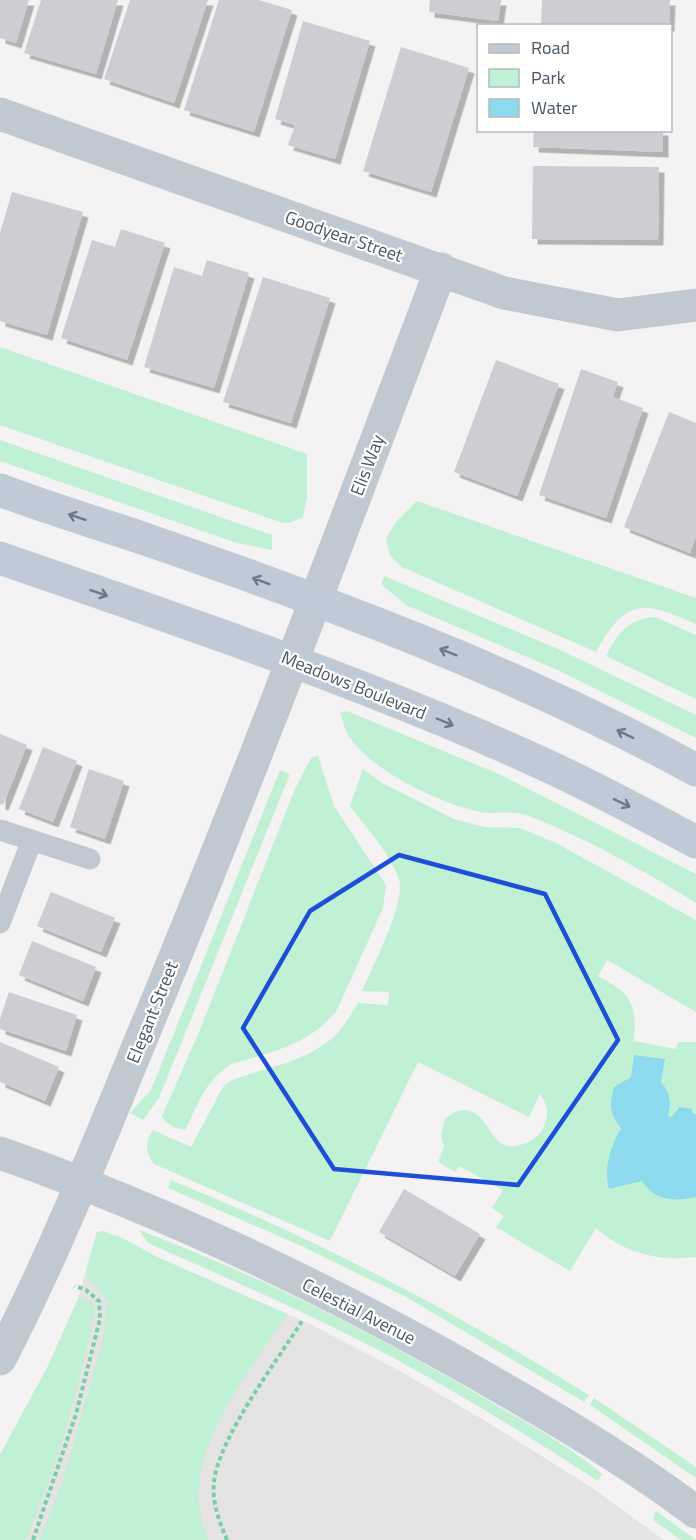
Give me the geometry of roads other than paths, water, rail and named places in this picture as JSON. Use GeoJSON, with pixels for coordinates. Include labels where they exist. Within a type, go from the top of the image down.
{"type":"FeatureCollection","features":[{"type":"Feature","properties":{"kind":"main road"},"geometry":{"type":"LineString","coordinates":[[0,490],[316,601],[478,665],[696,770]]}},
{"type":"Feature","properties":{"kind":"main road","name":"Meadows Boulevard"},"geometry":{"type":"LineString","coordinates":[[0,558],[294,661],[396,700],[539,762],[696,842]]}},
{"type":"Feature","properties":{"kind":"street","name":"Goodyear Street"},"geometry":{"type":"LineString","coordinates":[[0,114],[504,293],[618,315],[696,305]]}},
{"type":"Feature","properties":{"kind":"street","name":"Elis Way"},"geometry":{"type":"LineString","coordinates":[[294,661],[441,270]]}},
{"type":"Feature","properties":{"kind":"street","name":"Elegant Street"},"geometry":{"type":"LineString","coordinates":[[0,1359],[29,1302],[82,1182],[294,661]]}},
{"type":"Feature","properties":{"kind":"street","name":"Celestial Avenue"},"geometry":{"type":"LineString","coordinates":[[0,1153],[82,1182],[338,1297],[523,1399],[648,1478],[696,1512]]}},
{"type":"Feature","properties":{"kind":"lane"},"geometry":{"type":"LineString","coordinates":[[0,830],[90,859]]}},
{"type":"Feature","properties":{"kind":"lane"},"geometry":{"type":"LineString","coordinates":[[0,923],[32,840]]}},
{"type":"Feature","properties":{"kind":"water"},"geometry":{"type":"Polygon","coordinates":[[[634,1055],[665,1059],[661,1082],[669,1098],[668,1116],[671,1117],[680,1107],[692,1109],[693,1114],[696,1114],[696,1197],[673,1199],[659,1196],[647,1188],[642,1181],[609,1189],[607,1173],[609,1157],[621,1128],[613,1114],[612,1093],[614,1087],[631,1077],[634,1055]]]}}]}
